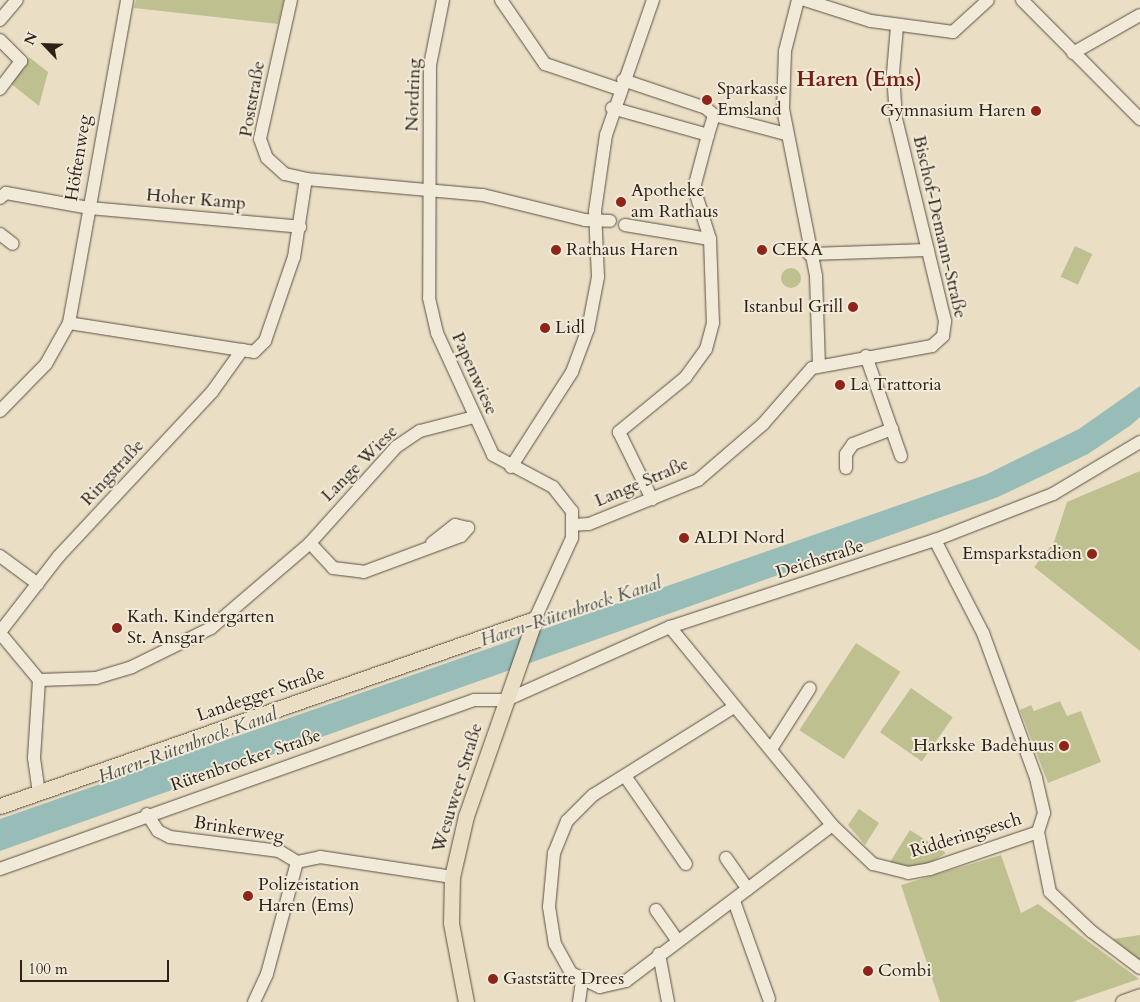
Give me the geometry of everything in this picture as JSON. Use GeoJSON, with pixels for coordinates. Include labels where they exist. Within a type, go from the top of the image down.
{"type":"FeatureCollection","features":[{"type":"Feature","properties":{"kind":"main road","name":"Wesuweer Straße"},"geometry":{"type":"LineString","coordinates":[[466,1002],[451,923],[452,877],[466,816],[533,625]]}},
{"type":"Feature","properties":{"kind":"main road","name":"Landegger Straße"},"geometry":{"type":"LineString","coordinates":[[0,806],[533,625]]}},
{"type":"Feature","properties":{"kind":"main road"},"geometry":{"type":"LineString","coordinates":[[1123,1002],[1140,996]]}},
{"type":"Feature","properties":{"kind":"street"},"geometry":{"type":"LineString","coordinates":[[0,20],[17,0]]}},
{"type":"Feature","properties":{"kind":"street","name":"Höftenweg"},"geometry":{"type":"LineString","coordinates":[[69,322],[127,0]]}},
{"type":"Feature","properties":{"kind":"street","name":"Poststraße"},"geometry":{"type":"LineString","coordinates":[[291,0],[260,139],[267,158],[280,169],[306,180]]}},
{"type":"Feature","properties":{"kind":"street","name":"Nordring"},"geometry":{"type":"LineString","coordinates":[[429,191],[430,65],[442,0]]}},
{"type":"Feature","properties":{"kind":"street"},"geometry":{"type":"LineString","coordinates":[[501,0],[545,64],[621,84],[786,134]]}},
{"type":"Feature","properties":{"kind":"street"},"geometry":{"type":"LineString","coordinates":[[511,467],[572,372],[588,329],[600,253],[595,222],[612,108],[653,0]]}},
{"type":"Feature","properties":{"kind":"street"},"geometry":{"type":"LineString","coordinates":[[798,0],[782,71],[786,134],[819,298],[819,365]]}},
{"type":"Feature","properties":{"kind":"street"},"geometry":{"type":"LineString","coordinates":[[805,0],[897,26],[953,32],[988,0]]}},
{"type":"Feature","properties":{"kind":"street"},"geometry":{"type":"LineString","coordinates":[[1022,0],[1073,54],[1140,119]]}},
{"type":"Feature","properties":{"kind":"street"},"geometry":{"type":"LineString","coordinates":[[1073,54],[1140,15]]}},
{"type":"Feature","properties":{"kind":"street","name":"Bischof-Demann-Straße"},"geometry":{"type":"LineString","coordinates":[[819,365],[932,346],[943,336],[945,321],[894,106],[897,26]]}},
{"type":"Feature","properties":{"kind":"street"},"geometry":{"type":"LineString","coordinates":[[0,40],[21,61],[0,90]]}},
{"type":"Feature","properties":{"kind":"street"},"geometry":{"type":"LineString","coordinates":[[612,108],[708,135]]}},
{"type":"Feature","properties":{"kind":"street"},"geometry":{"type":"LineString","coordinates":[[652,499],[619,432],[686,377],[706,349],[713,323],[710,239],[694,188],[708,135],[710,111]]}},
{"type":"Feature","properties":{"kind":"street"},"geometry":{"type":"LineString","coordinates":[[0,411],[46,364],[69,322],[242,350],[260,348],[273,326],[300,227],[306,180],[429,191],[528,204],[595,222],[610,221]]}},
{"type":"Feature","properties":{"kind":"street","name":"Papenwiese"},"geometry":{"type":"LineString","coordinates":[[429,191],[427,268],[432,316],[474,417],[494,455],[562,496],[574,525]]}},
{"type":"Feature","properties":{"kind":"street","name":"Hoher Kamp"},"geometry":{"type":"LineString","coordinates":[[0,198],[6,193],[89,208],[300,227]]}},
{"type":"Feature","properties":{"kind":"street"},"geometry":{"type":"LineString","coordinates":[[625,225],[710,239]]}},
{"type":"Feature","properties":{"kind":"street"},"geometry":{"type":"LineString","coordinates":[[0,234],[13,244]]}},
{"type":"Feature","properties":{"kind":"street"},"geometry":{"type":"LineString","coordinates":[[809,254],[928,250]]}},
{"type":"Feature","properties":{"kind":"street","name":"Ringstraße"},"geometry":{"type":"LineString","coordinates":[[0,633],[38,584],[188,419],[242,350]]}},
{"type":"Feature","properties":{"kind":"street"},"geometry":{"type":"LineString","coordinates":[[866,356],[901,456]]}},
{"type":"Feature","properties":{"kind":"street","name":"Lange Straße"},"geometry":{"type":"LineString","coordinates":[[574,525],[589,524],[698,480],[764,424],[807,371],[819,365]]}},
{"type":"Feature","properties":{"kind":"street","name":"Lange Wiese"},"geometry":{"type":"LineString","coordinates":[[39,680],[96,678],[173,650],[211,628],[310,543],[396,448],[420,431],[474,417]]}},
{"type":"Feature","properties":{"kind":"street"},"geometry":{"type":"LineString","coordinates":[[846,468],[846,454],[853,444],[892,429]]}},
{"type":"Feature","properties":{"kind":"street","name":"Deichstraße"},"geometry":{"type":"LineString","coordinates":[[506,700],[670,627],[935,540],[1053,494],[1140,442]]}},
{"type":"Feature","properties":{"kind":"street"},"geometry":{"type":"LineString","coordinates":[[533,625],[567,552],[574,525]]}},
{"type":"Feature","properties":{"kind":"street"},"geometry":{"type":"LineString","coordinates":[[935,540],[983,633],[1015,716],[1042,798],[1043,826],[1038,832],[1054,898],[1140,968]]}},
{"type":"Feature","properties":{"kind":"street"},"geometry":{"type":"LineString","coordinates":[[310,543],[322,560],[348,573],[364,572],[432,543]]}},
{"type":"Feature","properties":{"kind":"street"},"geometry":{"type":"LineString","coordinates":[[0,556],[38,584]]}},
{"type":"Feature","properties":{"kind":"street","name":"Ridderingsesch"},"geometry":{"type":"LineString","coordinates":[[670,627],[832,825],[873,864],[908,873],[1038,832]]}},
{"type":"Feature","properties":{"kind":"street"},"geometry":{"type":"LineString","coordinates":[[0,633],[39,680],[34,758],[39,792]]}},
{"type":"Feature","properties":{"kind":"street"},"geometry":{"type":"LineString","coordinates":[[771,749],[810,688]]}},
{"type":"Feature","properties":{"kind":"street","name":"Rütenbrocker Straße"},"geometry":{"type":"LineString","coordinates":[[0,869],[148,814],[474,700],[506,700]]}},
{"type":"Feature","properties":{"kind":"street"},"geometry":{"type":"LineString","coordinates":[[734,707],[579,806],[554,853],[549,890],[551,926],[562,959],[582,980],[600,987],[626,981],[677,940],[734,901],[832,825]]}},
{"type":"Feature","properties":{"kind":"street"},"geometry":{"type":"LineString","coordinates":[[625,776],[686,864]]}},
{"type":"Feature","properties":{"kind":"street","name":"Brinkerweg"},"geometry":{"type":"LineString","coordinates":[[148,814],[164,836],[279,851],[297,862],[320,857],[452,877]]}},
{"type":"Feature","properties":{"kind":"street"},"geometry":{"type":"LineString","coordinates":[[726,858],[748,889]]}},
{"type":"Feature","properties":{"kind":"street"},"geometry":{"type":"LineString","coordinates":[[254,1002],[267,974],[297,862]]}},
{"type":"Feature","properties":{"kind":"street"},"geometry":{"type":"LineString","coordinates":[[734,901],[769,999]]}},
{"type":"Feature","properties":{"kind":"street"},"geometry":{"type":"LineString","coordinates":[[656,910],[677,940]]}},
{"type":"Feature","properties":{"kind":"street"},"geometry":{"type":"LineString","coordinates":[[659,954],[668,1002]]}},
{"type":"Feature","properties":{"kind":"street"},"geometry":{"type":"LineString","coordinates":[[579,1002],[582,980]]}},
{"type":"Feature","properties":{"kind":"green space"},"geometry":{"type":"Polygon","coordinates":[[[136,0],[284,0],[278,24],[134,8],[136,0]]]}},
{"type":"Feature","properties":{"kind":"green space"},"geometry":{"type":"Polygon","coordinates":[[[29,57],[48,72],[39,106],[10,83],[29,57]]]}},
{"type":"Feature","properties":{"kind":"green space"},"geometry":{"type":"Polygon","coordinates":[[[1075,246],[1092,254],[1078,285],[1061,277],[1075,246]]]}},
{"type":"Feature","properties":{"kind":"green space"},"geometry":{"type":"Polygon","coordinates":[[[787,268],[795,268],[801,274],[801,282],[795,288],[787,288],[781,282],[781,274],[787,268]]]}},
{"type":"Feature","properties":{"kind":"green space","name":"Emsparkstadion"},"geometry":{"type":"Polygon","coordinates":[[[1140,471],[1140,651],[1034,567],[1054,542],[1067,502],[1140,471]]]}},
{"type":"Feature","properties":{"kind":"green space"},"geometry":{"type":"Polygon","coordinates":[[[856,643],[900,672],[844,759],[799,730],[856,643]]]}},
{"type":"Feature","properties":{"kind":"green space"},"geometry":{"type":"Polygon","coordinates":[[[911,688],[953,717],[922,761],[880,732],[911,688]]]}},
{"type":"Feature","properties":{"kind":"green space","name":"Harkske Badehuus"},"geometry":{"type":"Polygon","coordinates":[[[1060,701],[1067,716],[1081,711],[1101,762],[1048,783],[1020,710],[1031,705],[1034,711],[1060,701]]]}},
{"type":"Feature","properties":{"kind":"green space"},"geometry":{"type":"Polygon","coordinates":[[[859,809],[879,823],[865,845],[848,825],[859,809]]]}},
{"type":"Feature","properties":{"kind":"green space"},"geometry":{"type":"Polygon","coordinates":[[[910,830],[946,853],[927,865],[907,868],[890,862],[910,830]]]}},
{"type":"Feature","properties":{"kind":"green space"},"geometry":{"type":"Polygon","coordinates":[[[1001,855],[1021,913],[1038,904],[1139,979],[1072,1002],[940,1002],[901,885],[1001,855]]]}},
{"type":"Feature","properties":{"kind":"green space"},"geometry":{"type":"Polygon","coordinates":[[[1140,935],[1140,961],[1113,939],[1140,935]]]}},
{"type":"Feature","properties":{"kind":"water"},"geometry":{"type":"Polygon","coordinates":[[[1140,386],[1140,417],[1131,425],[1088,454],[998,497],[0,851],[0,819],[985,475],[1079,429],[1140,386]]]}},
{"type":"Feature","properties":{"kind":"place","name":"Sparkasse Emsland"},"geometry":{"type":"Point","coordinates":[707,100]}},
{"type":"Feature","properties":{"kind":"place","name":"Gymnasium Haren"},"geometry":{"type":"Point","coordinates":[1036,111]}},
{"type":"Feature","properties":{"kind":"place","name":"Apotheke am Rathaus"},"geometry":{"type":"Point","coordinates":[621,202]}},
{"type":"Feature","properties":{"kind":"place","name":"Rathaus Haren"},"geometry":{"type":"Point","coordinates":[556,250]}},
{"type":"Feature","properties":{"kind":"place","name":"CEKA"},"geometry":{"type":"Point","coordinates":[762,250]}},
{"type":"Feature","properties":{"kind":"place","name":"Istanbul Grill"},"geometry":{"type":"Point","coordinates":[853,307]}},
{"type":"Feature","properties":{"kind":"place","name":"Lidl"},"geometry":{"type":"Point","coordinates":[545,328]}},
{"type":"Feature","properties":{"kind":"place","name":"La Trattoria"},"geometry":{"type":"Point","coordinates":[840,385]}},
{"type":"Feature","properties":{"kind":"place","name":"ALDI Nord"},"geometry":{"type":"Point","coordinates":[684,538]}},
{"type":"Feature","properties":{"kind":"place","name":"Emsparkstadion"},"geometry":{"type":"Point","coordinates":[1092,554]}},
{"type":"Feature","properties":{"kind":"place","name":"Kath. Kindergarten St. Ansgar"},"geometry":{"type":"Point","coordinates":[117,628]}},
{"type":"Feature","properties":{"kind":"place","name":"Harkske Badehuus"},"geometry":{"type":"Point","coordinates":[1064,746]}},
{"type":"Feature","properties":{"kind":"place","name":"Polizeistation Haren (Ems)"},"geometry":{"type":"Point","coordinates":[248,896]}},
{"type":"Feature","properties":{"kind":"place","name":"Combi"},"geometry":{"type":"Point","coordinates":[868,971]}},
{"type":"Feature","properties":{"kind":"place","name":"Gaststätte Drees"},"geometry":{"type":"Point","coordinates":[493,979]}},
{"type":"Feature","properties":{"kind":"district","name":"Haren (Ems)"},"geometry":{"type":"Point","coordinates":[859,80]}},
{"type":"Feature","properties":{"kind":"water label","name":"Haren-Rütenbrock Kanal"},"geometry":{"type":"Point","coordinates":[571,612]}},
{"type":"Feature","properties":{"kind":"water label","name":"Haren-Rütenbrock Kanal"},"geometry":{"type":"Point","coordinates":[188,746]}}]}
